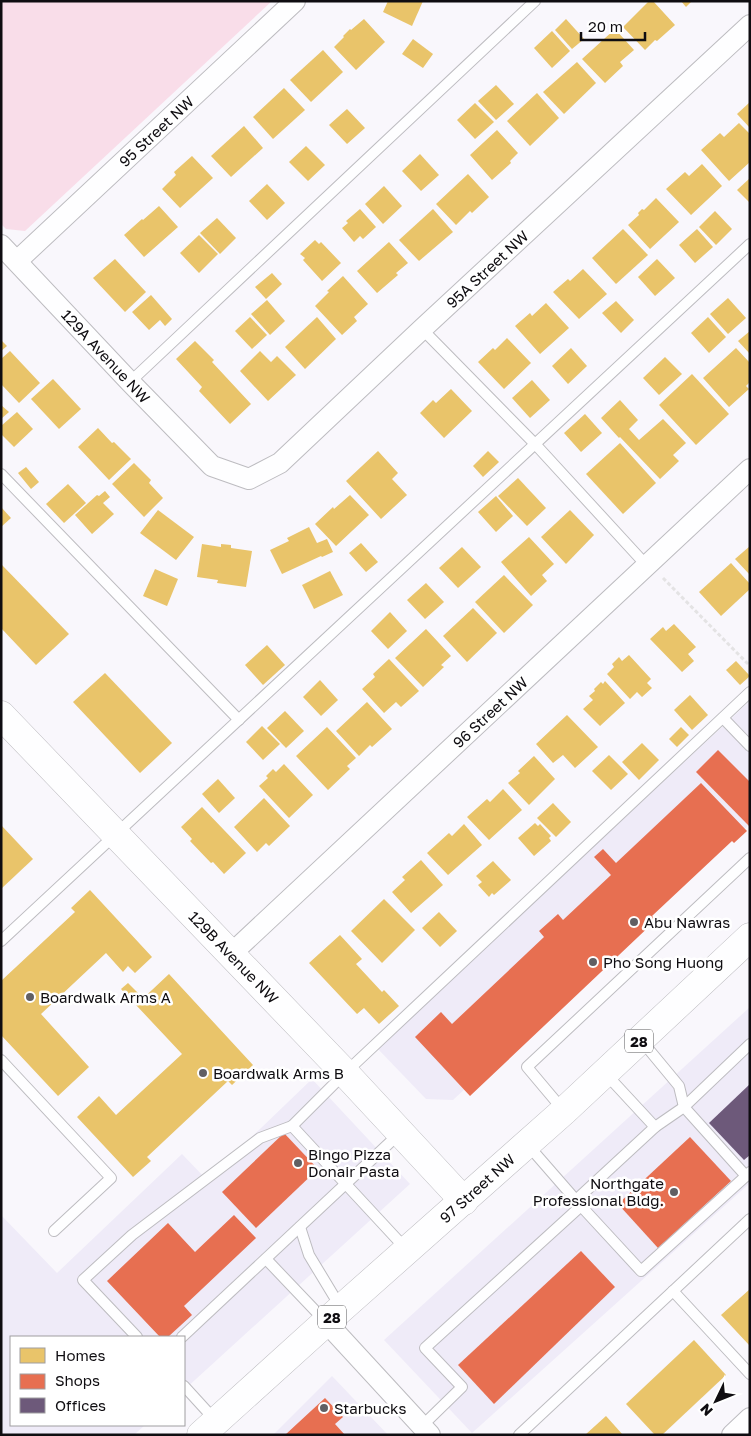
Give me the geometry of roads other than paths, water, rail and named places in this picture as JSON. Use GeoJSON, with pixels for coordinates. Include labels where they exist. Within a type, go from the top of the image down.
{"type":"FeatureCollection","features":[{"type":"Feature","properties":{"kind":"main road","name":"129B Avenue NW"},"geometry":{"type":"LineString","coordinates":[[3,719],[345,1073],[464,1201]]}},
{"type":"Feature","properties":{"kind":"main road","name":"97 Street NW"},"geometry":{"type":"LineString","coordinates":[[209,1428],[564,1111],[750,937]]}},
{"type":"Feature","properties":{"kind":"street","name":"95 Street NW"},"geometry":{"type":"LineString","coordinates":[[17,261],[295,1]]}},
{"type":"Feature","properties":{"kind":"street","name":"95A Street NW"},"geometry":{"type":"LineString","coordinates":[[212,466],[249,479],[280,463],[750,25]]}},
{"type":"Feature","properties":{"kind":"street","name":"129A Avenue NW"},"geometry":{"type":"LineString","coordinates":[[1,245],[212,466]]}},
{"type":"Feature","properties":{"kind":"street","name":"96 Street NW"},"geometry":{"type":"LineString","coordinates":[[231,954],[750,469]]}},
{"type":"Feature","properties":{"kind":"street"},"geometry":{"type":"LineString","coordinates":[[334,1315],[426,1430]]}},
{"type":"Feature","properties":{"kind":"street"},"geometry":{"type":"LineString","coordinates":[[732,1435],[750,1418]]}},
{"type":"Feature","properties":{"kind":"lane"},"geometry":{"type":"LineString","coordinates":[[130,382],[535,1]]}},
{"type":"Feature","properties":{"kind":"lane"},"geometry":{"type":"LineString","coordinates":[[1,941],[750,244]]}},
{"type":"Feature","properties":{"kind":"lane"},"geometry":{"type":"LineString","coordinates":[[422,329],[536,445],[647,566]]}},
{"type":"Feature","properties":{"kind":"lane"},"geometry":{"type":"LineString","coordinates":[[1,474],[239,720]]}},
{"type":"Feature","properties":{"kind":"lane"},"geometry":{"type":"LineString","coordinates":[[137,1336],[83,1280],[132,1235],[260,1138],[292,1126],[345,1073],[750,692]]}},
{"type":"Feature","properties":{"kind":"lane"},"geometry":{"type":"LineString","coordinates":[[723,718],[750,746]]}},
{"type":"Feature","properties":{"kind":"lane"},"geometry":{"type":"LineString","coordinates":[[564,1111],[527,1067],[750,858]]}},
{"type":"Feature","properties":{"kind":"lane"},"geometry":{"type":"LineString","coordinates":[[526,1144],[641,1271],[748,1174],[684,1107],[679,1086],[640,1040]]}},
{"type":"Feature","properties":{"kind":"lane"},"geometry":{"type":"LineString","coordinates":[[426,1430],[462,1387],[426,1348],[655,1127],[684,1107],[750,1044]]}},
{"type":"Feature","properties":{"kind":"lane"},"geometry":{"type":"LineString","coordinates":[[1,1060],[111,1178],[54,1231]]}},
{"type":"Feature","properties":{"kind":"lane"},"geometry":{"type":"LineString","coordinates":[[605,1073],[655,1127]]}},
{"type":"Feature","properties":{"kind":"lane"},"geometry":{"type":"LineString","coordinates":[[292,1126],[407,1250]]}},
{"type":"Feature","properties":{"kind":"lane"},"geometry":{"type":"LineString","coordinates":[[183,1336],[400,1133]]}},
{"type":"Feature","properties":{"kind":"lane"},"geometry":{"type":"LineString","coordinates":[[519,1435],[750,1219]]}},
{"type":"Feature","properties":{"kind":"lane"},"geometry":{"type":"LineString","coordinates":[[300,1227],[309,1255],[334,1315]]}},
{"type":"Feature","properties":{"kind":"lane"},"geometry":{"type":"LineString","coordinates":[[266,1259],[334,1315]]}},
{"type":"Feature","properties":{"kind":"lane"},"geometry":{"type":"LineString","coordinates":[[673,1291],[750,1374]]}},
{"type":"Feature","properties":{"kind":"lane"},"geometry":{"type":"LineString","coordinates":[[185,1388],[209,1428]]}},
{"type":"Feature","properties":{"kind":"place","name":"Abu Nawras"},"geometry":{"type":"Point","coordinates":[634,922]}},
{"type":"Feature","properties":{"kind":"place","name":"Pho Song Huong"},"geometry":{"type":"Point","coordinates":[593,962]}},
{"type":"Feature","properties":{"kind":"place","name":"Boardwalk Arms A"},"geometry":{"type":"Point","coordinates":[30,997]}},
{"type":"Feature","properties":{"kind":"place","name":"Boardwalk Arms B"},"geometry":{"type":"Point","coordinates":[203,1073]}},
{"type":"Feature","properties":{"kind":"place","name":"Bingo Pizza Donair Pasta"},"geometry":{"type":"Point","coordinates":[298,1163]}},
{"type":"Feature","properties":{"kind":"place","name":"Northgate Professional Bldg."},"geometry":{"type":"Point","coordinates":[674,1192]}},
{"type":"Feature","properties":{"kind":"place","name":"Starbucks"},"geometry":{"type":"Point","coordinates":[324,1408]}}]}
